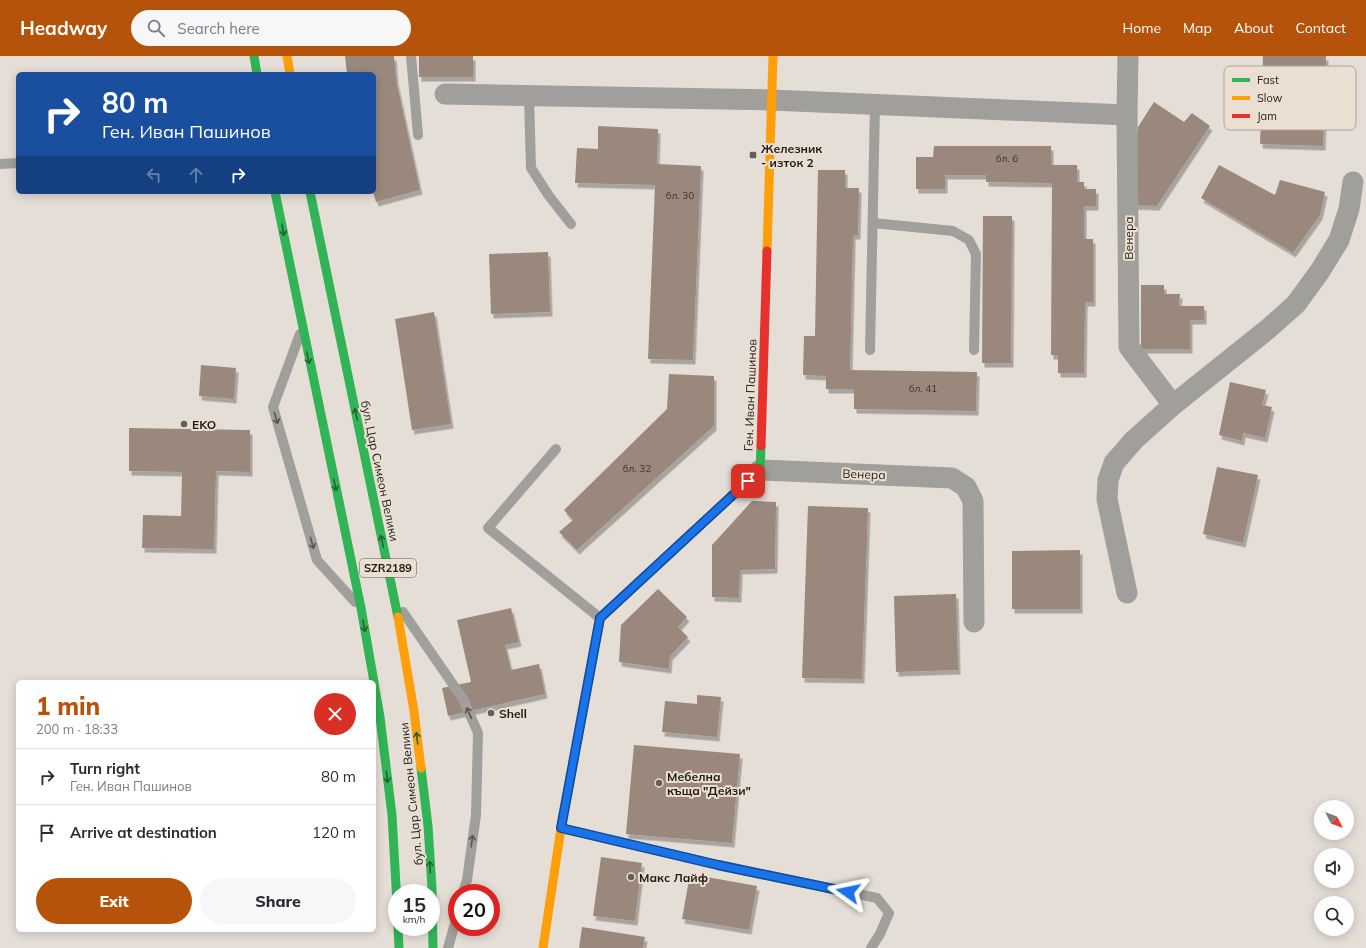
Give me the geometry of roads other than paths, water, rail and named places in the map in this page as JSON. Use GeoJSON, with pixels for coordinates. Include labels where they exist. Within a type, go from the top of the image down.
{"type":"FeatureCollection","features":[{"type":"Feature","properties":{"kind":"main road"},"geometry":{"type":"LineString","coordinates":[[254,56],[257,72]]}},
{"type":"Feature","properties":{"kind":"main road"},"geometry":{"type":"LineString","coordinates":[[287,56],[290,72]]}},
{"type":"Feature","properties":{"kind":"main road","name":"Ген. Иван Пашинов"},"geometry":{"type":"LineString","coordinates":[[760,470],[773,56]]}},
{"type":"Feature","properties":{"kind":"main road","name":"бул. Цар Симеон Велики"},"geometry":{"type":"LineString","coordinates":[[275,194],[361,608],[374,680]]}},
{"type":"Feature","properties":{"kind":"main road","name":"бул. Цар Симеон Велики"},"geometry":{"type":"LineString","coordinates":[[310,194],[395,600],[414,711],[428,826],[432,888],[433,948]]}},
{"type":"Feature","properties":{"kind":"main road"},"geometry":{"type":"LineString","coordinates":[[543,948],[561,828],[600,618],[760,470]]}},
{"type":"Feature","properties":{"kind":"main road","name":"бул. Цар Симеон Велики"},"geometry":{"type":"LineString","coordinates":[[376,694],[392,815],[396,884]]}},
{"type":"Feature","properties":{"kind":"main road"},"geometry":{"type":"LineString","coordinates":[[398,936],[399,948]]}},
{"type":"Feature","properties":{"kind":"street","name":"Венера"},"geometry":{"type":"LineString","coordinates":[[1128,56],[1127,115],[1129,347],[1174,405]]}},
{"type":"Feature","properties":{"kind":"street"},"geometry":{"type":"LineString","coordinates":[[445,94],[772,100],[1127,115]]}},
{"type":"Feature","properties":{"kind":"street"},"geometry":{"type":"LineString","coordinates":[[1128,593],[1107,499],[1108,480],[1114,463],[1134,440],[1174,405],[1268,329],[1296,304],[1320,271],[1339,240],[1349,209],[1353,182]]}},
{"type":"Feature","properties":{"kind":"street","name":"Венера"},"geometry":{"type":"LineString","coordinates":[[760,470],[952,478],[966,487],[973,501],[974,622]]}},
{"type":"Feature","properties":{"kind":"lane"},"geometry":{"type":"LineString","coordinates":[[411,56],[418,135]]}},
{"type":"Feature","properties":{"kind":"lane"},"geometry":{"type":"LineString","coordinates":[[529,96],[531,168],[548,196],[571,224]]}},
{"type":"Feature","properties":{"kind":"lane"},"geometry":{"type":"LineString","coordinates":[[870,350],[875,104]]}},
{"type":"Feature","properties":{"kind":"lane"},"geometry":{"type":"LineString","coordinates":[[0,164],[16,163]]}},
{"type":"Feature","properties":{"kind":"lane"},"geometry":{"type":"LineString","coordinates":[[873,222],[953,231],[969,240],[976,254],[974,350]]}},
{"type":"Feature","properties":{"kind":"lane"},"geometry":{"type":"LineString","coordinates":[[302,328],[273,407],[317,560],[361,608]]}},
{"type":"Feature","properties":{"kind":"lane"},"geometry":{"type":"LineString","coordinates":[[556,448],[488,528],[600,618]]}},
{"type":"Feature","properties":{"kind":"lane"},"geometry":{"type":"LineString","coordinates":[[395,600],[463,699],[478,733],[476,815],[466,884]]}},
{"type":"Feature","properties":{"kind":"lane"},"geometry":{"type":"LineString","coordinates":[[561,828],[718,865],[878,898],[889,913],[880,934],[871,948]]}},
{"type":"Feature","properties":{"kind":"lane"},"geometry":{"type":"LineString","coordinates":[[448,948],[451,936]]}},
{"type":"Feature","properties":{"kind":"place","name":"Железник - изток 2"},"geometry":{"type":"Point","coordinates":[753,155]}},
{"type":"Feature","properties":{"kind":"place","name":"EKO"},"geometry":{"type":"Point","coordinates":[184,424]}},
{"type":"Feature","properties":{"kind":"place","name":"Shell"},"geometry":{"type":"Point","coordinates":[491,713]}},
{"type":"Feature","properties":{"kind":"place","name":"Мебелна къща \"Дейзи\""},"geometry":{"type":"Point","coordinates":[659,783]}},
{"type":"Feature","properties":{"kind":"place","name":"Макс Лайф"},"geometry":{"type":"Point","coordinates":[631,877]}}]}
